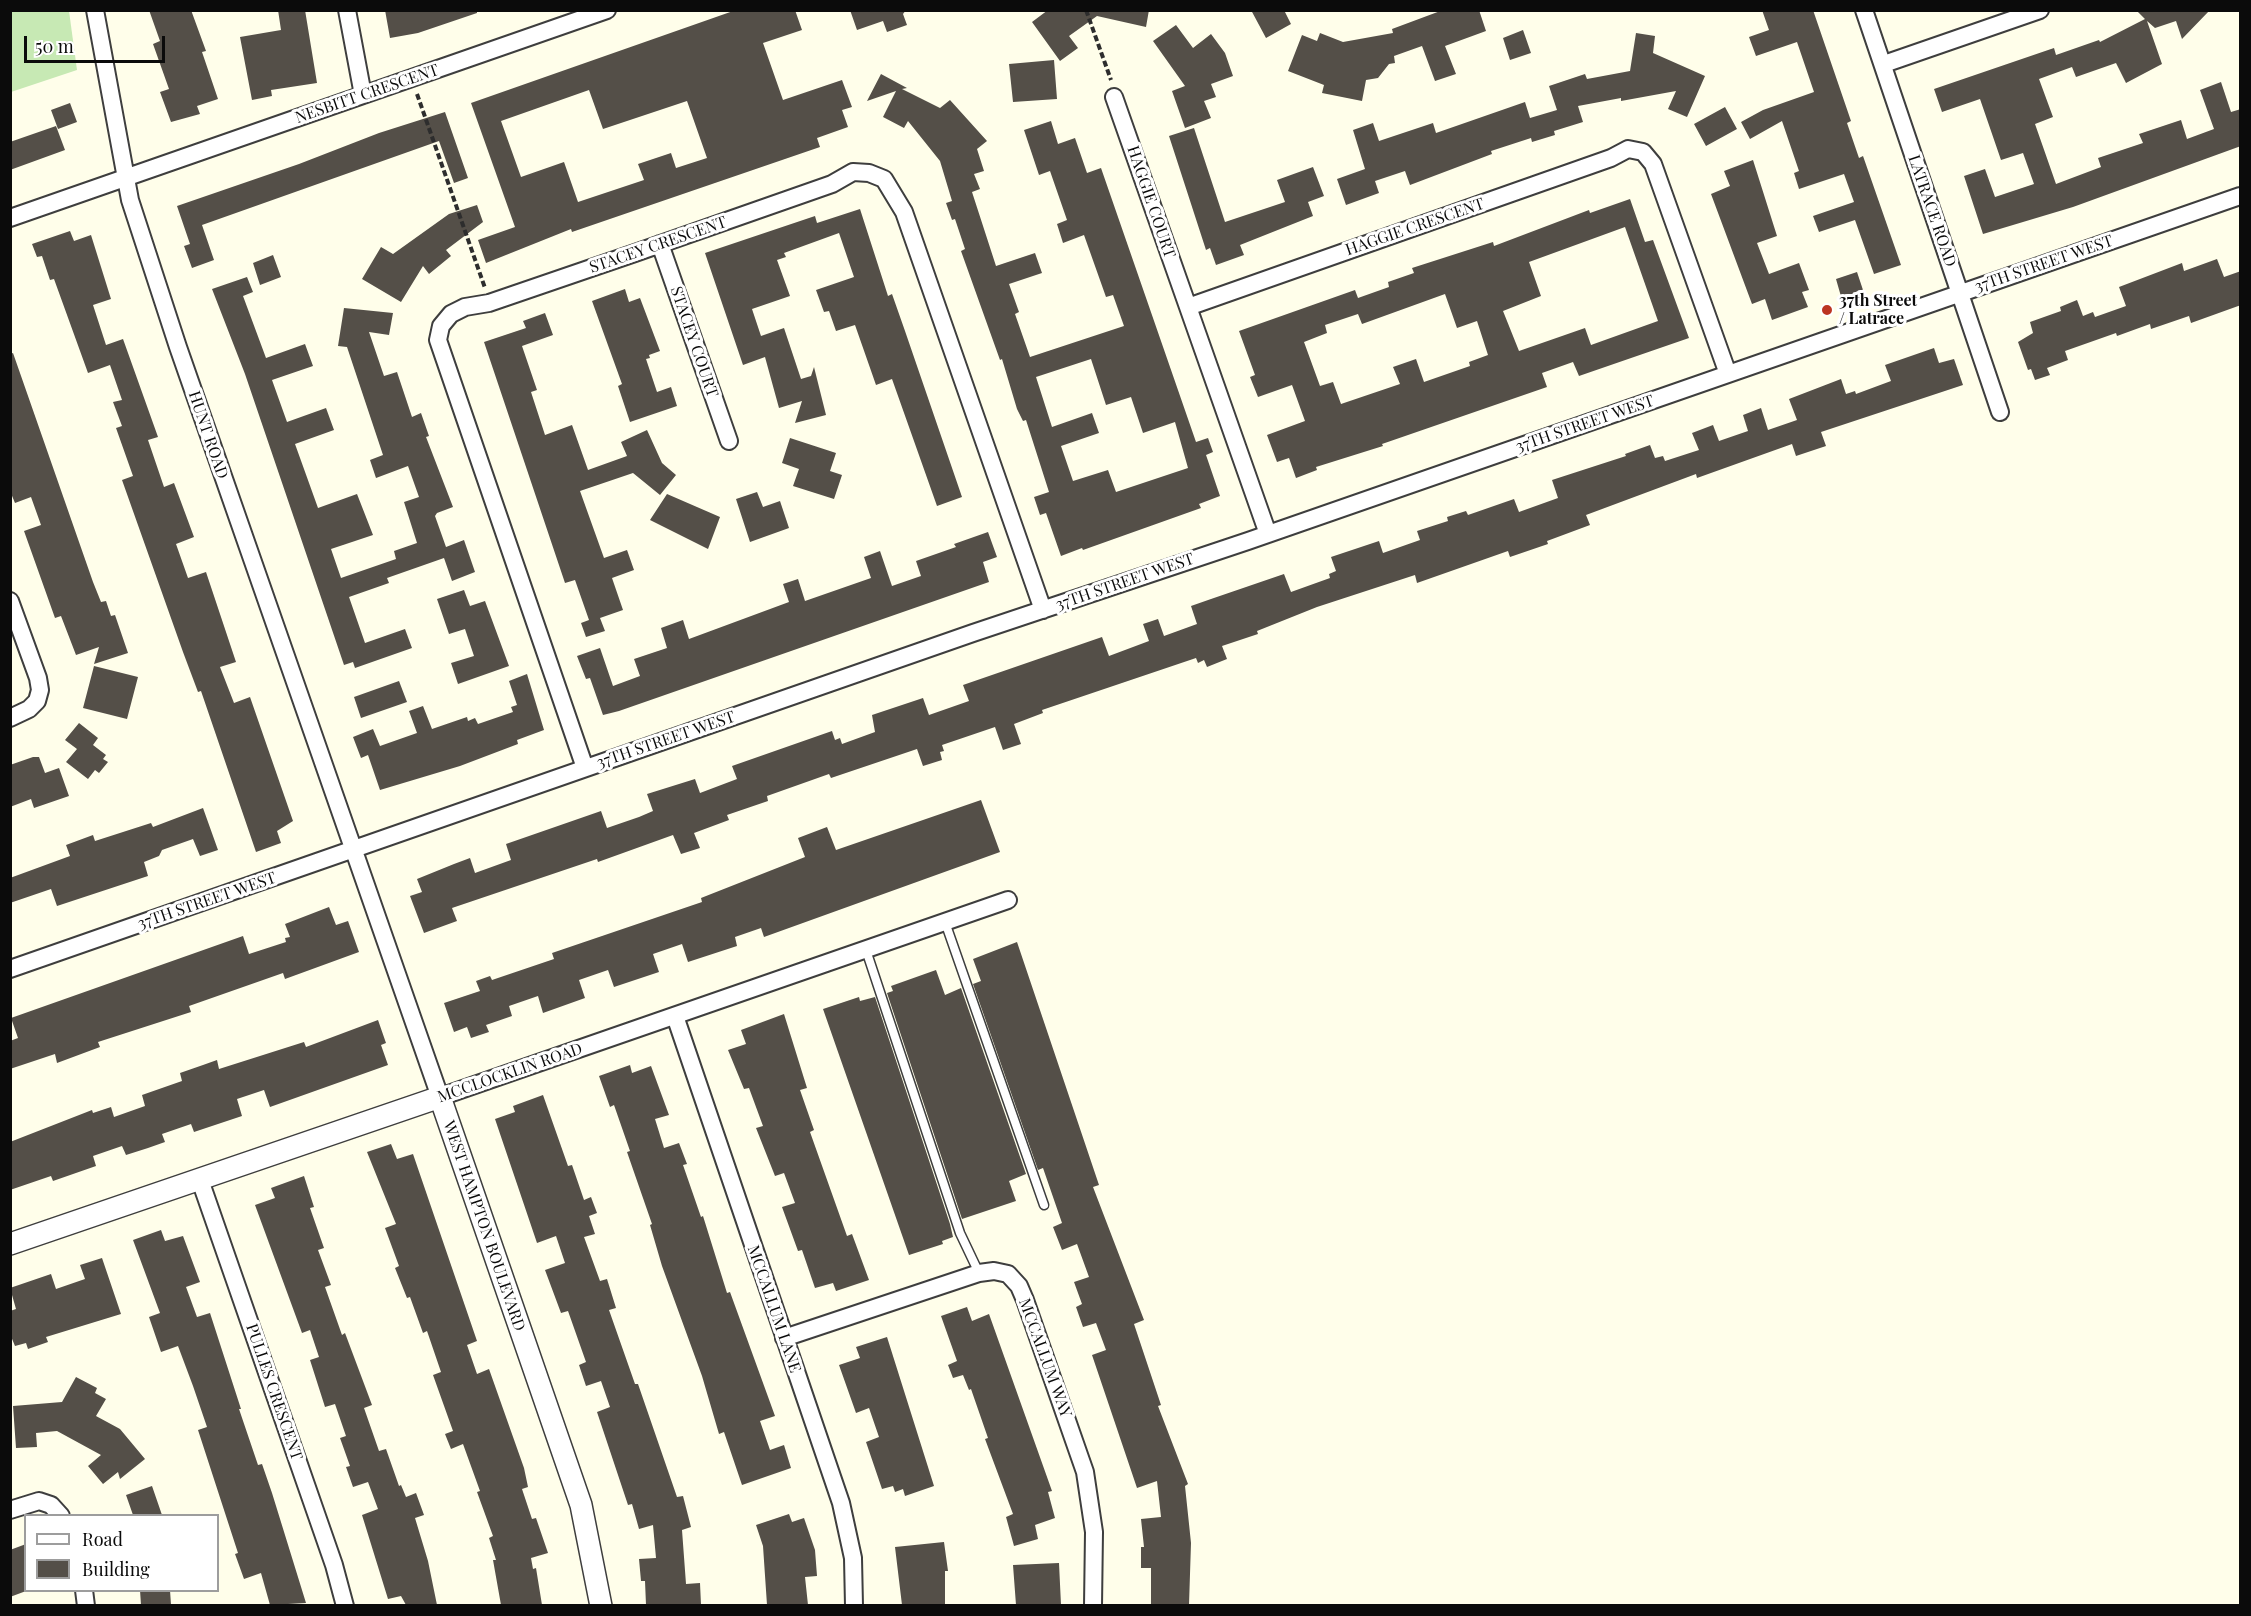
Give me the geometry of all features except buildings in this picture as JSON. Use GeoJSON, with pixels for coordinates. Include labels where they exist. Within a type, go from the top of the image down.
{"type":"FeatureCollection","features":[{"type":"Feature","properties":{"kind":"street","name":"HUNT ROAD"},"geometry":{"type":"LineString","coordinates":[[95,10],[130,200],[177,347],[354,850]]}},
{"type":"Feature","properties":{"kind":"street"},"geometry":{"type":"LineString","coordinates":[[347,10],[363,95]]}},
{"type":"Feature","properties":{"kind":"street","name":"NESBITT CRESCENT"},"geometry":{"type":"LineString","coordinates":[[10,218],[607,10]]}},
{"type":"Feature","properties":{"kind":"street","name":"LATRACE ROAD"},"geometry":{"type":"LineString","coordinates":[[1864,10],[2000,412]]}},
{"type":"Feature","properties":{"kind":"street"},"geometry":{"type":"LineString","coordinates":[[1884,64],[2040,10]]}},
{"type":"Feature","properties":{"kind":"street","name":"HAGGIE COURT"},"geometry":{"type":"LineString","coordinates":[[1114,97],[1188,307]]}},
{"type":"Feature","properties":{"kind":"street","name":"HAGGIE CRESCENT"},"geometry":{"type":"LineString","coordinates":[[1188,307],[1611,158],[1628,149],[1643,152],[1653,164],[1728,374]]}},
{"type":"Feature","properties":{"kind":"street","name":"STACEY CRESCENT"},"geometry":{"type":"LineString","coordinates":[[585,768],[438,340],[441,326],[451,315],[465,307],[489,303],[660,244],[832,184],[853,172],[869,173],[884,179],[904,212],[1043,610]]}},
{"type":"Feature","properties":{"kind":"street","name":"37TH STREET WEST"},"geometry":{"type":"LineString","coordinates":[[10,969],[2241,196]]}},
{"type":"Feature","properties":{"kind":"street","name":"STACEY COURT"},"geometry":{"type":"LineString","coordinates":[[660,244],[729,441]]}},
{"type":"Feature","properties":{"kind":"street"},"geometry":{"type":"LineString","coordinates":[[1188,307],[1268,534]]}},
{"type":"Feature","properties":{"kind":"street"},"geometry":{"type":"LineString","coordinates":[[10,601],[38,678],[40,690],[37,701],[29,709],[10,718]]}},
{"type":"Feature","properties":{"kind":"street","name":"WEST HAMPTON BOULEVARD"},"geometry":{"type":"LineString","coordinates":[[354,850],[580,1505],[601,1605]]}},
{"type":"Feature","properties":{"kind":"street","name":"MCCLOCKLIN ROAD"},"geometry":{"type":"LineString","coordinates":[[10,1244],[1008,900]]}},
{"type":"Feature","properties":{"kind":"street","name":"MCCALLUM LANE"},"geometry":{"type":"LineString","coordinates":[[675,1016],[848,1531],[853,1558],[854,1605]]}},
{"type":"Feature","properties":{"kind":"street","name":"PULLES CRESCENT"},"geometry":{"type":"LineString","coordinates":[[200,1180],[334,1565],[345,1605]]}},
{"type":"Feature","properties":{"kind":"street","name":"MCCALLUM WAY"},"geometry":{"type":"LineString","coordinates":[[784,1338],[979,1273],[994,1271],[1008,1274],[1018,1286],[1085,1472],[1095,1532],[1093,1605]]}},
{"type":"Feature","properties":{"kind":"street"},"geometry":{"type":"LineString","coordinates":[[10,1510],[39,1501],[51,1505],[60,1514]]}},
{"type":"Feature","properties":{"kind":"lane"},"geometry":{"type":"LineString","coordinates":[[945,922],[1044,1205]]}},
{"type":"Feature","properties":{"kind":"lane"},"geometry":{"type":"LineString","coordinates":[[866,950],[960,1233],[979,1273]]}},
{"type":"Feature","properties":{"kind":"path"},"geometry":{"type":"LineString","coordinates":[[1086,10],[1104,61]]}},
{"type":"Feature","properties":{"kind":"path"},"geometry":{"type":"LineString","coordinates":[[411,78],[484,285]]}},
{"type":"Feature","properties":{"kind":"green space"},"geometry":{"type":"Polygon","coordinates":[[[10,11],[69,11],[77,70],[11,92],[10,11]]]}},
{"type":"Feature","properties":{"kind":"place","name":"37th Street / Latrace"},"geometry":{"type":"Point","coordinates":[1827,310]}}]}
